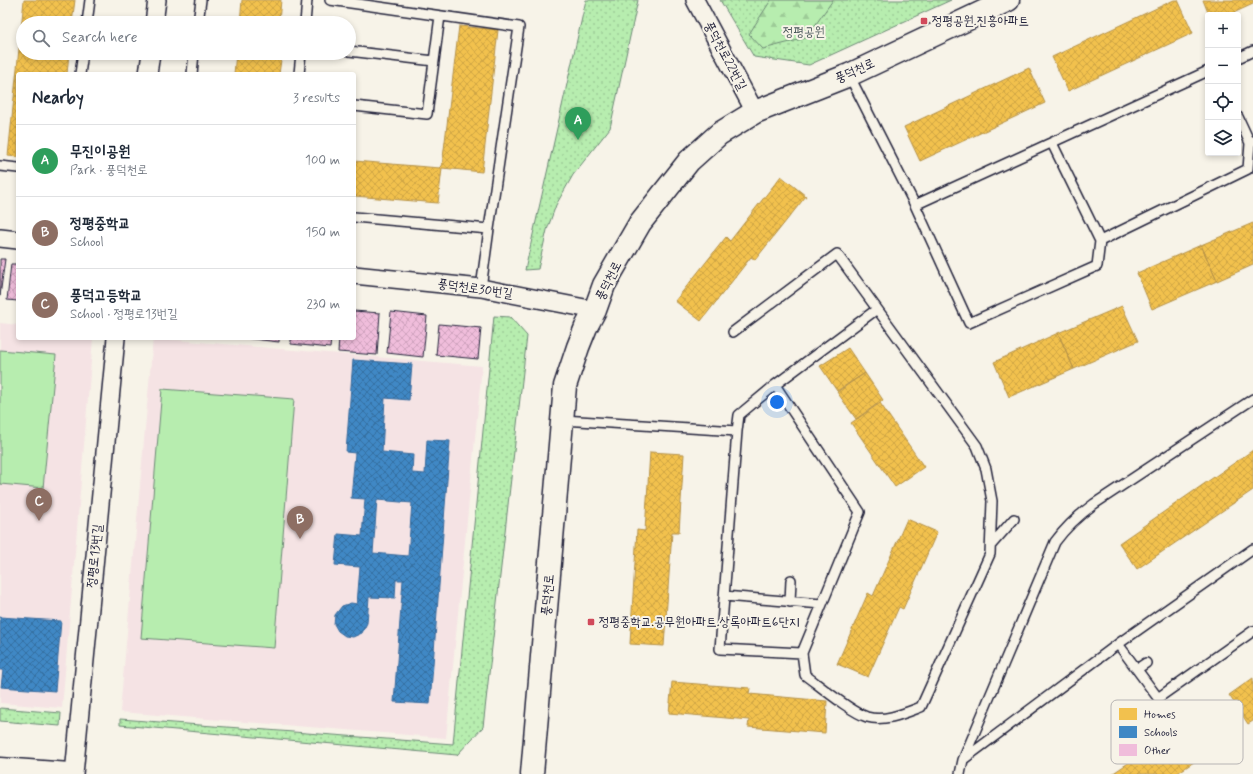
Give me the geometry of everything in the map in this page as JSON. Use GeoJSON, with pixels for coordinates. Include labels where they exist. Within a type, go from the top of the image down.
{"type":"FeatureCollection","features":[{"type":"Feature","properties":{"kind":"main road","name":"풍덕천로"},"geometry":{"type":"LineString","coordinates":[[532,774],[566,386],[578,347],[595,310],[604,285],[640,222],[689,162],[718,134],[755,112],[849,75],[1008,0]]}},
{"type":"Feature","properties":{"kind":"main road"},"geometry":{"type":"LineString","coordinates":[[0,769],[70,774]]}},
{"type":"Feature","properties":{"kind":"street"},"geometry":{"type":"LineString","coordinates":[[155,16],[157,0]]}},
{"type":"Feature","properties":{"kind":"street","name":"풍덕천로22번길"},"geometry":{"type":"LineString","coordinates":[[695,0],[755,112]]}},
{"type":"Feature","properties":{"kind":"street"},"geometry":{"type":"LineString","coordinates":[[148,72],[149,60]]}},
{"type":"Feature","properties":{"kind":"street"},"geometry":{"type":"LineString","coordinates":[[0,238],[16,240]]}},
{"type":"Feature","properties":{"kind":"street","name":"풍덕천로30번길"},"geometry":{"type":"LineString","coordinates":[[356,275],[481,288],[595,310]]}},
{"type":"Feature","properties":{"kind":"street","name":"정평로13번길"},"geometry":{"type":"LineString","coordinates":[[74,774],[116,340]]}},
{"type":"Feature","properties":{"kind":"lane"},"geometry":{"type":"LineString","coordinates":[[88,16],[90,0]]}},
{"type":"Feature","properties":{"kind":"lane"},"geometry":{"type":"LineString","coordinates":[[199,16],[200,0]]}},
{"type":"Feature","properties":{"kind":"lane"},"geometry":{"type":"LineString","coordinates":[[306,16],[307,0]]}},
{"type":"Feature","properties":{"kind":"lane"},"geometry":{"type":"LineString","coordinates":[[330,0],[519,27],[481,288]]}},
{"type":"Feature","properties":{"kind":"lane"},"geometry":{"type":"LineString","coordinates":[[356,106],[427,114],[440,16]]}},
{"type":"Feature","properties":{"kind":"lane"},"geometry":{"type":"LineString","coordinates":[[1241,57],[1253,51]]}},
{"type":"Feature","properties":{"kind":"lane"},"geometry":{"type":"LineString","coordinates":[[356,52],[434,61]]}},
{"type":"Feature","properties":{"kind":"lane"},"geometry":{"type":"LineString","coordinates":[[80,72],[82,60]]}},
{"type":"Feature","properties":{"kind":"lane"},"geometry":{"type":"LineString","coordinates":[[192,72],[193,60]]}},
{"type":"Feature","properties":{"kind":"lane"},"geometry":{"type":"LineString","coordinates":[[299,72],[300,60]]}},
{"type":"Feature","properties":{"kind":"lane"},"geometry":{"type":"LineString","coordinates":[[915,205],[1205,72]]}},
{"type":"Feature","properties":{"kind":"lane"},"geometry":{"type":"LineString","coordinates":[[849,75],[915,205],[969,323],[1097,266],[1100,241],[1052,143]]}},
{"type":"Feature","properties":{"kind":"lane"},"geometry":{"type":"LineString","coordinates":[[1100,241],[1248,168],[1252,142],[1240,120]]}},
{"type":"Feature","properties":{"kind":"lane"},"geometry":{"type":"LineString","coordinates":[[0,166],[16,168]]}},
{"type":"Feature","properties":{"kind":"lane"},"geometry":{"type":"LineString","coordinates":[[356,217],[489,228]]}},
{"type":"Feature","properties":{"kind":"lane"},"geometry":{"type":"LineString","coordinates":[[733,332],[837,254],[977,446],[986,470],[992,501],[990,554],[922,707],[886,718],[867,717],[853,710],[805,675],[802,653],[860,512],[775,385]]}},
{"type":"Feature","properties":{"kind":"lane"},"geometry":{"type":"LineString","coordinates":[[802,653],[720,649],[739,415],[775,385],[877,309]]}},
{"type":"Feature","properties":{"kind":"lane"},"geometry":{"type":"LineString","coordinates":[[960,774],[963,760],[1055,542],[1064,529],[1081,513],[1094,504],[1253,399]]}},
{"type":"Feature","properties":{"kind":"lane"},"geometry":{"type":"LineString","coordinates":[[563,420],[737,431]]}},
{"type":"Feature","properties":{"kind":"lane"},"geometry":{"type":"LineString","coordinates":[[991,545],[1014,519]]}},
{"type":"Feature","properties":{"kind":"lane"},"geometry":{"type":"LineString","coordinates":[[963,760],[1118,644],[1253,549]]}},
{"type":"Feature","properties":{"kind":"lane"},"geometry":{"type":"LineString","coordinates":[[790,602],[792,580]]}},
{"type":"Feature","properties":{"kind":"lane"},"geometry":{"type":"LineString","coordinates":[[724,596],[822,604]]}},
{"type":"Feature","properties":{"kind":"lane"},"geometry":{"type":"LineString","coordinates":[[1118,644],[1158,698],[1253,631]]}},
{"type":"Feature","properties":{"kind":"lane"},"geometry":{"type":"LineString","coordinates":[[1137,669],[1146,663]]}},
{"type":"Feature","properties":{"kind":"shaded area"},"geometry":{"type":"Polygon","coordinates":[[[0,323],[16,325],[16,340],[93,340],[62,708],[0,703],[0,323]]]}},
{"type":"Feature","properties":{"kind":"shaded area"},"geometry":{"type":"Polygon","coordinates":[[[153,340],[176,340],[482,366],[446,738],[120,712],[153,340]]]}},
{"type":"Feature","properties":{"kind":"green space"},"geometry":{"type":"Polygon","coordinates":[[[586,0],[638,0],[610,128],[573,175],[556,205],[547,230],[538,269],[525,270],[586,0]]]}},
{"type":"Feature","properties":{"kind":"green space","name":"정평공원"},"geometry":{"type":"Polygon","coordinates":[[[720,0],[951,0],[809,65],[754,57],[720,0]]]}},
{"type":"Feature","properties":{"kind":"green space"},"geometry":{"type":"Polygon","coordinates":[[[771,0],[833,0],[806,38],[763,49],[749,34],[771,0]]]}},
{"type":"Feature","properties":{"kind":"green space"},"geometry":{"type":"Polygon","coordinates":[[[494,316],[510,317],[527,336],[483,727],[457,755],[120,725],[120,719],[453,744],[494,316]]]}},
{"type":"Feature","properties":{"kind":"green space"},"geometry":{"type":"Polygon","coordinates":[[[0,350],[56,355],[43,488],[0,484],[0,350]]]}},
{"type":"Feature","properties":{"kind":"green space"},"geometry":{"type":"Polygon","coordinates":[[[162,389],[294,399],[274,648],[141,638],[162,389]]]}},
{"type":"Feature","properties":{"kind":"green space"},"geometry":{"type":"Polygon","coordinates":[[[0,708],[61,713],[60,726],[0,721],[0,708]]]}},
{"type":"Feature","properties":{"kind":"building: Homes"},"geometry":{"type":"Polygon","coordinates":[[[24,0],[75,0],[73,16],[22,16],[24,0]]]}},
{"type":"Feature","properties":{"kind":"building: Homes"},"geometry":{"type":"Polygon","coordinates":[[[242,0],[281,0],[279,16],[241,16],[242,0]]]}},
{"type":"Feature","properties":{"kind":"building: Homes"},"geometry":{"type":"Polygon","coordinates":[[[1174,0],[1178,0],[1193,33],[1068,91],[1052,57],[1174,0]]]}},
{"type":"Feature","properties":{"kind":"building: Homes"},"geometry":{"type":"Polygon","coordinates":[[[1203,0],[1253,0],[1253,4],[1236,12],[1208,12],[1203,0]]]}},
{"type":"Feature","properties":{"kind":"building: Homes"},"geometry":{"type":"Polygon","coordinates":[[[459,26],[498,30],[482,172],[442,168],[438,203],[356,196],[356,161],[440,168],[442,166],[459,26]]]}},
{"type":"Feature","properties":{"kind":"building: Homes"},"geometry":{"type":"Polygon","coordinates":[[[18,60],[68,60],[67,72],[17,72],[18,60]]]}},
{"type":"Feature","properties":{"kind":"building: Homes"},"geometry":{"type":"Polygon","coordinates":[[[235,60],[281,60],[279,72],[234,72],[235,60]]]}},
{"type":"Feature","properties":{"kind":"building: Homes"},"geometry":{"type":"Polygon","coordinates":[[[1029,68],[1045,103],[920,161],[904,127],[1029,68]]]}},
{"type":"Feature","properties":{"kind":"building: Homes"},"geometry":{"type":"Polygon","coordinates":[[[16,78],[16,157],[8,156],[16,78]]]}},
{"type":"Feature","properties":{"kind":"building: Homes"},"geometry":{"type":"Polygon","coordinates":[[[781,176],[806,196],[755,260],[751,257],[701,321],[675,301],[726,237],[730,241],[781,176]]]}},
{"type":"Feature","properties":{"kind":"building: Homes"},"geometry":{"type":"Polygon","coordinates":[[[1253,223],[1253,265],[1217,281],[1201,245],[1253,223]]]}},
{"type":"Feature","properties":{"kind":"building: Homes"},"geometry":{"type":"Polygon","coordinates":[[[1201,245],[1217,281],[1152,309],[1137,273],[1201,245]]]}},
{"type":"Feature","properties":{"kind":"building: Homes"},"geometry":{"type":"Polygon","coordinates":[[[1122,306],[1138,341],[1074,369],[1058,333],[1122,306]]]}},
{"type":"Feature","properties":{"kind":"building: Homes"},"geometry":{"type":"Polygon","coordinates":[[[1058,333],[1074,369],[1009,397],[994,362],[1058,333]]]}},
{"type":"Feature","properties":{"kind":"building: Homes"},"geometry":{"type":"Polygon","coordinates":[[[848,348],[865,373],[837,391],[820,366],[848,348]]]}},
{"type":"Feature","properties":{"kind":"building: Homes"},"geometry":{"type":"Polygon","coordinates":[[[865,373],[883,400],[856,419],[837,392],[865,373]]]}},
{"type":"Feature","properties":{"kind":"building: Homes"},"geometry":{"type":"Polygon","coordinates":[[[880,403],[924,467],[895,487],[851,423],[880,403]]]}},
{"type":"Feature","properties":{"kind":"building: Homes"},"geometry":{"type":"Polygon","coordinates":[[[1253,450],[1253,490],[1137,569],[1119,543],[1253,450]]]}},
{"type":"Feature","properties":{"kind":"building: Homes"},"geometry":{"type":"Polygon","coordinates":[[[650,452],[684,454],[679,532],[672,532],[664,646],[630,644],[637,530],[645,531],[650,452]]]}},
{"type":"Feature","properties":{"kind":"building: Homes"},"geometry":{"type":"Polygon","coordinates":[[[907,519],[937,532],[903,609],[899,607],[868,677],[837,664],[868,593],[873,596],[907,519]]]}},
{"type":"Feature","properties":{"kind":"building: Homes"},"geometry":{"type":"Polygon","coordinates":[[[1253,678],[1253,721],[1248,724],[1243,716],[1243,700],[1232,700],[1229,695],[1253,678]]]}},
{"type":"Feature","properties":{"kind":"building: Homes"},"geometry":{"type":"Polygon","coordinates":[[[672,682],[750,688],[749,694],[827,701],[825,733],[748,727],[749,720],[669,713],[672,682]]]}},
{"type":"Feature","properties":{"kind":"building: Homes"},"geometry":{"type":"Polygon","coordinates":[[[1127,764],[1191,764],[1176,774],[1112,774],[1127,764]]]}},
{"type":"Feature","properties":{"kind":"building: Schools"},"geometry":{"type":"Polygon","coordinates":[[[353,360],[412,364],[409,400],[385,398],[382,452],[413,455],[412,473],[425,474],[427,440],[450,441],[430,704],[394,702],[403,580],[396,580],[395,598],[369,597],[367,623],[362,633],[353,637],[345,636],[338,631],[334,624],[335,615],[342,606],[351,603],[357,604],[360,567],[335,565],[338,534],[362,536],[365,499],[351,498],[355,453],[346,452],[353,360]],[[377,500],[373,553],[408,556],[412,503],[377,500]]]}},
{"type":"Feature","properties":{"kind":"building: Schools"},"geometry":{"type":"Polygon","coordinates":[[[0,617],[61,621],[55,691],[1,687],[3,670],[0,670],[0,617]]]}},
{"type":"Feature","properties":{"kind":"building: Other"},"geometry":{"type":"Polygon","coordinates":[[[0,259],[5,259],[0,296],[0,259]]]}},
{"type":"Feature","properties":{"kind":"building: Other"},"geometry":{"type":"Polygon","coordinates":[[[11,264],[16,264],[16,301],[7,300],[11,264]]]}},
{"type":"Feature","properties":{"kind":"building: Other"},"geometry":{"type":"Polygon","coordinates":[[[356,311],[380,313],[377,355],[338,352],[339,340],[356,340],[356,311]]]}},
{"type":"Feature","properties":{"kind":"building: Other"},"geometry":{"type":"Polygon","coordinates":[[[391,312],[427,316],[423,357],[387,353],[391,312]]]}},
{"type":"Feature","properties":{"kind":"building: Other"},"geometry":{"type":"Polygon","coordinates":[[[439,324],[481,328],[478,359],[436,355],[439,324]]]}},
{"type":"Feature","properties":{"kind":"building: Other"},"geometry":{"type":"Polygon","coordinates":[[[262,340],[279,340],[279,342],[262,340]]]}},
{"type":"Feature","properties":{"kind":"building: Other"},"geometry":{"type":"Polygon","coordinates":[[[291,340],[331,340],[330,348],[291,344],[291,340]]]}},
{"type":"Feature","properties":{"kind":"place","name":"정평공원.진흥아파트"},"geometry":{"type":"Point","coordinates":[924,21]}},
{"type":"Feature","properties":{"kind":"place","name":"무진이공원"},"geometry":{"type":"Point","coordinates":[578,140]}},
{"type":"Feature","properties":{"kind":"place","name":"풍덕고등학교"},"geometry":{"type":"Point","coordinates":[39,521]}},
{"type":"Feature","properties":{"kind":"place","name":"정평중학교"},"geometry":{"type":"Point","coordinates":[300,539]}},
{"type":"Feature","properties":{"kind":"place","name":"정평중학교.공무원아파트.상록아파트6단지"},"geometry":{"type":"Point","coordinates":[591,622]}}]}
